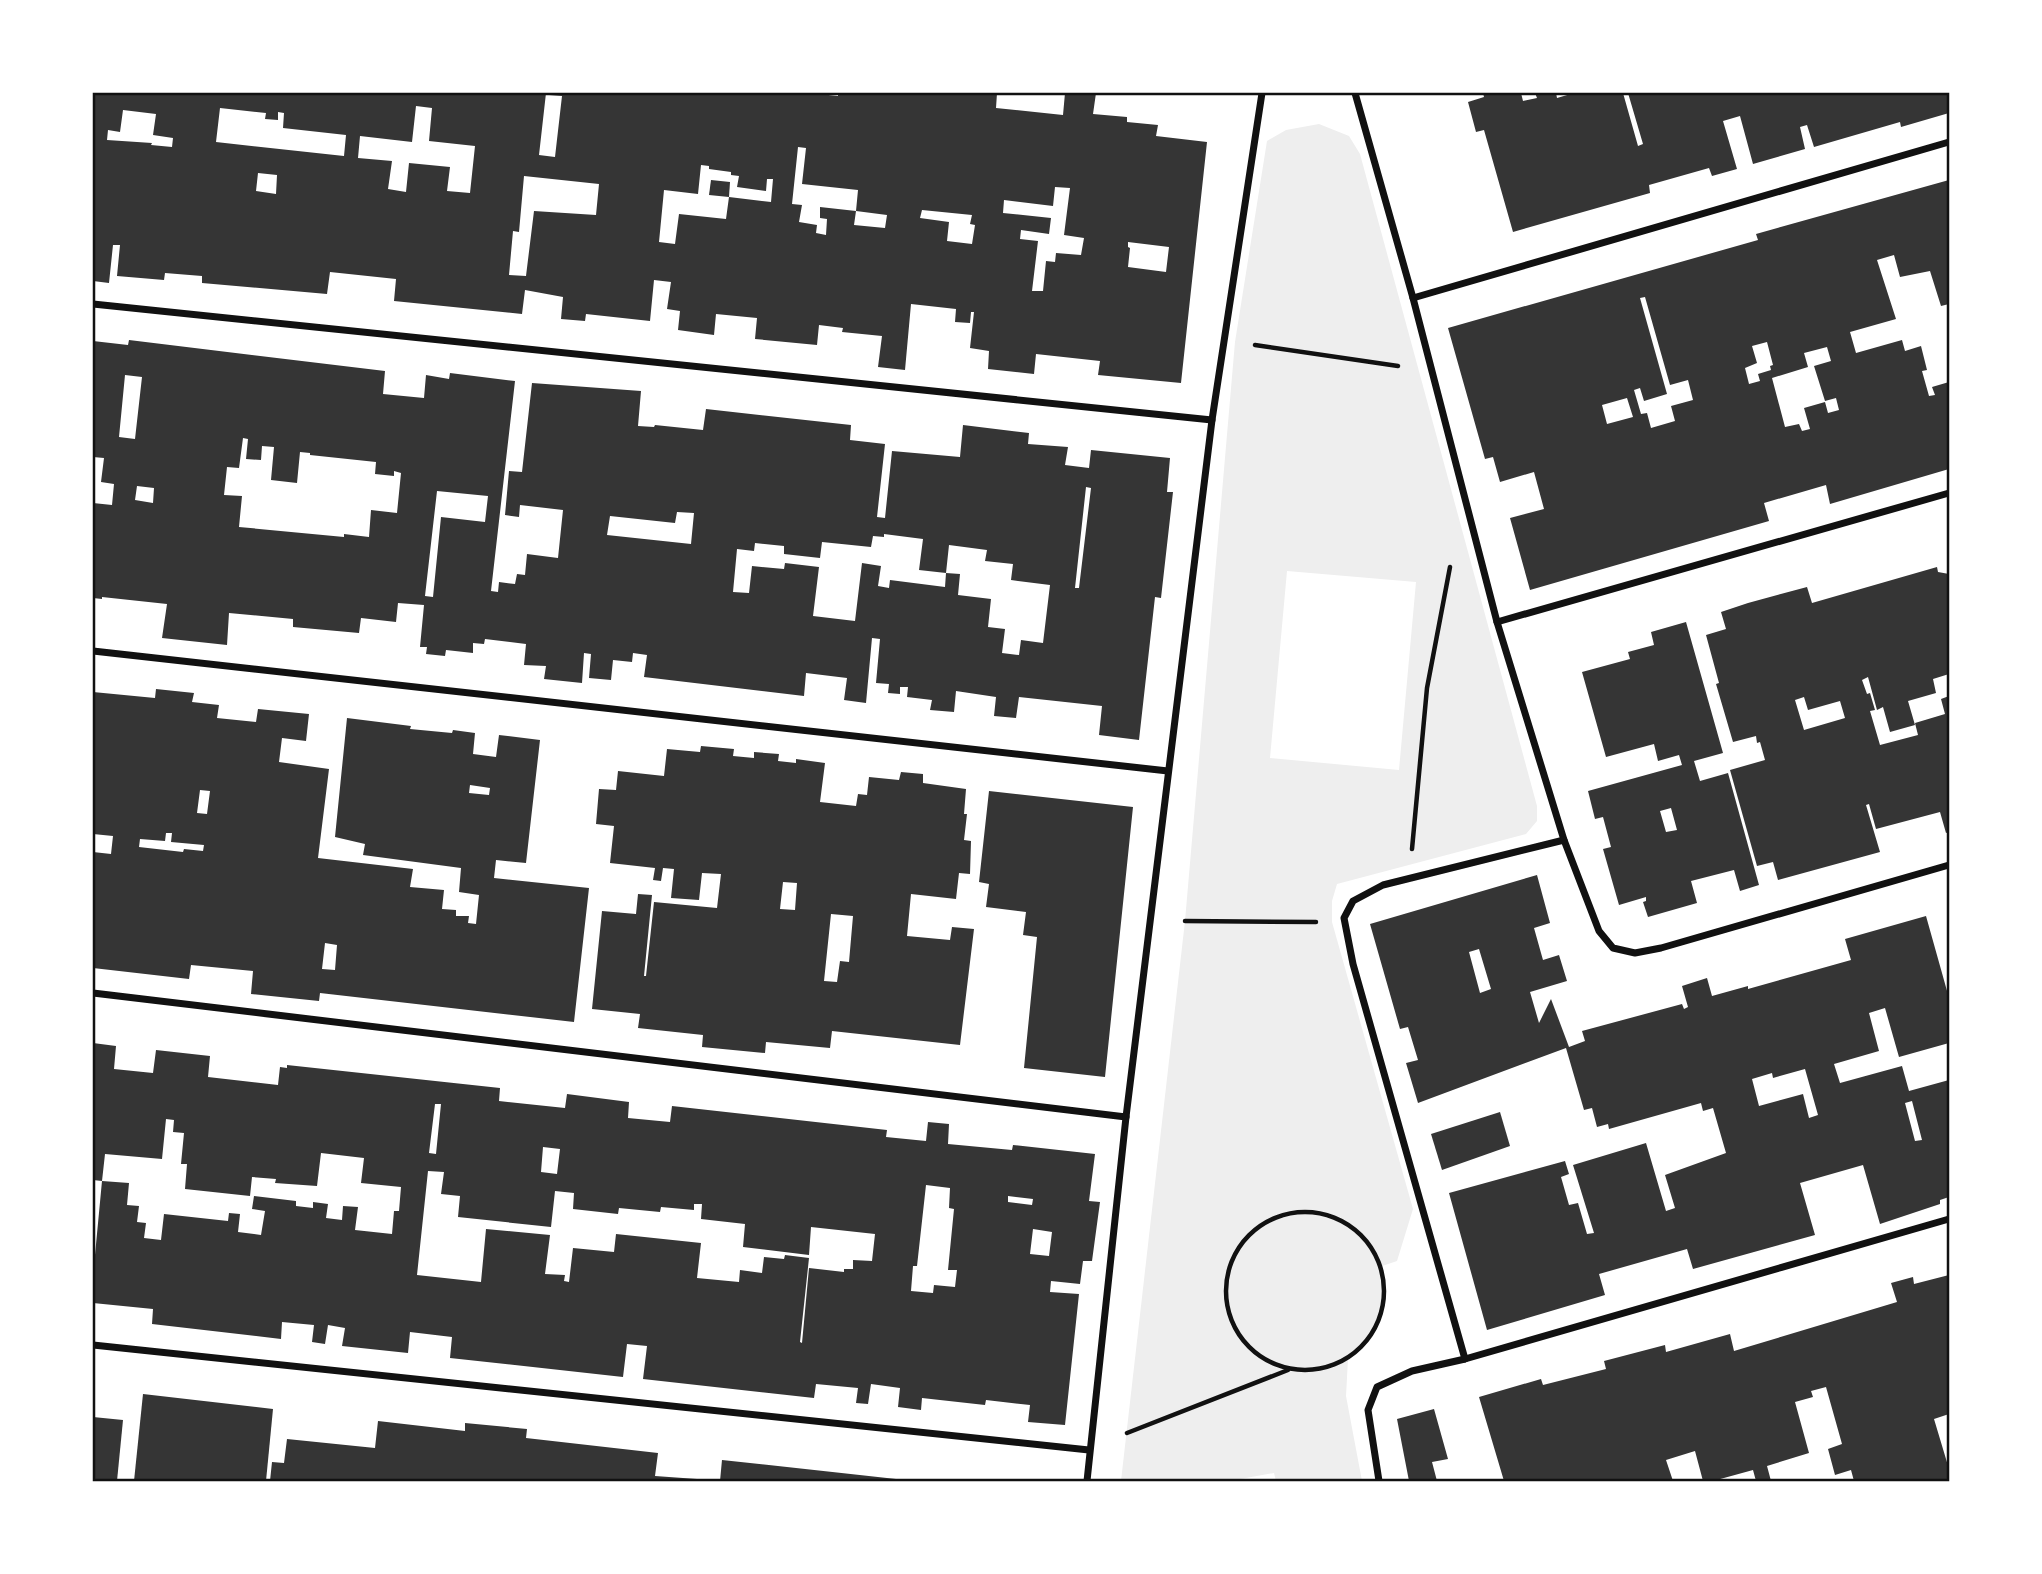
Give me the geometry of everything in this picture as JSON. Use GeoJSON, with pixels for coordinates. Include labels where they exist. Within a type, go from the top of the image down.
{"type":"FeatureCollection","features":[{"type":"Feature","properties":{"kind":"street"},"geometry":{"type":"LineString","coordinates":[[1087,1481],[1126,1117],[1212,420],[1262,93]]}},
{"type":"Feature","properties":{"kind":"street"},"geometry":{"type":"LineString","coordinates":[[1355,93],[1413,299],[1497,622],[1564,840],[1599,931],[1614,948],[1635,953],[1661,948],[1949,864]]}},
{"type":"Feature","properties":{"kind":"street"},"geometry":{"type":"LineString","coordinates":[[1413,299],[1949,142]]}},
{"type":"Feature","properties":{"kind":"street"},"geometry":{"type":"LineString","coordinates":[[93,304],[1212,420]]}},
{"type":"Feature","properties":{"kind":"street"},"geometry":{"type":"LineString","coordinates":[[1497,622],[1949,493]]}},
{"type":"Feature","properties":{"kind":"street"},"geometry":{"type":"LineString","coordinates":[[93,651],[1168,771]]}},
{"type":"Feature","properties":{"kind":"street"},"geometry":{"type":"LineString","coordinates":[[1465,1359],[1353,964],[1343,918],[1353,901],[1383,885],[1564,840]]}},
{"type":"Feature","properties":{"kind":"street"},"geometry":{"type":"LineString","coordinates":[[93,993],[1126,1117]]}},
{"type":"Feature","properties":{"kind":"street"},"geometry":{"type":"LineString","coordinates":[[1378,1481],[1368,1410],[1377,1387],[1412,1371],[1465,1359],[1949,1219]]}},
{"type":"Feature","properties":{"kind":"street"},"geometry":{"type":"LineString","coordinates":[[93,1345],[1089,1450]]}},
{"type":"Feature","properties":{"kind":"path"},"geometry":{"type":"LineString","coordinates":[[1248,344],[1404,367]]}},
{"type":"Feature","properties":{"kind":"path"},"geometry":{"type":"LineString","coordinates":[[1412,850],[1427,688],[1452,559]]}},
{"type":"Feature","properties":{"kind":"path"},"geometry":{"type":"LineString","coordinates":[[1185,921],[1332,922],[1343,918]]}},
{"type":"Feature","properties":{"kind":"path"},"geometry":{"type":"LineString","coordinates":[[1127,1433],[1289,1370],[1314,1371],[1348,1359],[1373,1335],[1385,1301],[1382,1266],[1364,1236],[1335,1216],[1300,1210],[1270,1218],[1245,1237],[1230,1264],[1224,1293],[1232,1324],[1265,1361],[1289,1370]]}},
{"type":"Feature","properties":{"kind":"shaded area"},"geometry":{"type":"Polygon","coordinates":[[[1319,124],[1349,136],[1360,154],[1537,806],[1537,821],[1526,834],[1337,884],[1332,901],[1332,922],[1413,1209],[1397,1261],[1382,1266],[1385,1301],[1373,1335],[1348,1359],[1346,1396],[1362,1481],[1276,1481],[1274,1473],[1229,1481],[1121,1481],[1185,921],[1235,342],[1267,141],[1286,130],[1319,124]],[[1287,571],[1270,758],[1399,770],[1416,582],[1287,571]]]}},
{"type":"Feature","properties":{"kind":"building"},"geometry":{"type":"Polygon","coordinates":[[[93,93],[546,93],[539,155],[555,157],[562,96],[549,93],[809,93],[838,96],[838,93],[997,93],[996,108],[1063,115],[1065,93],[1096,93],[1093,114],[1127,117],[1127,122],[1158,125],[1156,136],[1207,142],[1181,383],[1098,375],[1100,361],[1036,354],[1034,374],[988,369],[989,351],[970,348],[974,312],[971,312],[970,323],[955,322],[956,309],[911,304],[905,370],[878,367],[882,336],[842,332],[843,328],[819,325],[817,345],[755,339],[757,318],[716,314],[714,335],[678,330],[680,311],[667,309],[671,282],[654,280],[650,321],[586,314],[585,321],[561,319],[563,297],[525,290],[522,314],[394,301],[396,279],[330,272],[327,294],[202,283],[202,276],[165,273],[164,280],[117,276],[120,245],[113,245],[109,283],[93,281],[93,93]],[[416,106],[412,142],[360,136],[358,158],[392,161],[388,189],[406,192],[409,163],[450,167],[447,191],[470,193],[475,146],[429,141],[432,108],[416,106]],[[220,108],[216,142],[344,156],[346,135],[283,128],[284,113],[278,112],[278,120],[265,119],[266,113],[220,108]],[[123,110],[120,132],[108,130],[107,140],[172,147],[173,138],[153,135],[156,114],[123,110]],[[798,147],[792,204],[802,205],[799,222],[817,225],[816,233],[826,235],[827,219],[820,218],[820,207],[856,211],[858,190],[802,184],[806,148],[798,147]],[[701,165],[698,194],[664,190],[659,242],[675,244],[679,214],[726,219],[729,197],[771,202],[773,179],[767,179],[766,191],[737,187],[739,176],[701,165]],[[258,173],[256,191],[276,194],[277,175],[258,173]],[[524,176],[519,232],[513,231],[509,275],[526,276],[534,211],[596,215],[599,184],[524,176]],[[1055,187],[1053,206],[1004,200],[1003,213],[1051,218],[1049,234],[1021,230],[1020,239],[1038,241],[1032,291],[1043,291],[1046,261],[1055,262],[1056,253],[1081,255],[1084,238],[1064,235],[1070,188],[1055,187]],[[922,210],[920,218],[949,222],[947,241],[972,244],[975,225],[970,224],[972,215],[922,210]],[[856,211],[854,225],[885,228],[887,215],[856,211]],[[1128,242],[1128,267],[1166,272],[1169,247],[1128,242]]]}},
{"type":"Feature","properties":{"kind":"building"},"geometry":{"type":"Polygon","coordinates":[[[1483,93],[1521,93],[1523,101],[1537,98],[1535,93],[1556,93],[1557,98],[1574,93],[1623,93],[1638,146],[1643,144],[1628,93],[1949,93],[1949,113],[1901,127],[1900,122],[1814,147],[1807,125],[1800,127],[1805,149],[1753,164],[1740,116],[1723,121],[1737,169],[1712,176],[1709,168],[1649,185],[1650,193],[1513,232],[1484,130],[1476,132],[1468,102],[1484,97],[1483,93]]]}},
{"type":"Feature","properties":{"kind":"building"},"geometry":{"type":"Polygon","coordinates":[[[711,180],[730,182],[729,197],[709,195],[711,180]]]}},
{"type":"Feature","properties":{"kind":"building"},"geometry":{"type":"Polygon","coordinates":[[[1949,180],[1949,304],[1941,306],[1930,271],[1900,277],[1894,255],[1877,260],[1896,319],[1850,332],[1856,353],[1902,340],[1905,351],[1921,346],[1927,370],[1922,371],[1929,396],[1935,395],[1932,387],[1949,382],[1949,469],[1830,504],[1826,485],[1764,503],[1769,521],[1530,590],[1510,518],[1544,509],[1534,472],[1500,482],[1493,457],[1485,459],[1448,328],[1758,240],[1756,234],[1949,180]],[[1645,297],[1640,298],[1667,394],[1644,401],[1640,388],[1634,390],[1641,414],[1647,413],[1651,428],[1675,421],[1671,406],[1693,400],[1688,380],[1670,385],[1645,297]],[[1767,342],[1752,346],[1757,363],[1745,368],[1749,384],[1760,381],[1758,374],[1771,370],[1770,366],[1773,365],[1767,342]],[[1827,347],[1804,353],[1808,367],[1772,378],[1785,427],[1799,424],[1802,431],[1810,429],[1804,408],[1825,402],[1828,413],[1839,410],[1836,398],[1825,401],[1814,366],[1831,361],[1827,347]],[[1627,398],[1602,405],[1607,424],[1633,417],[1627,398]]]}},
{"type":"Feature","properties":{"kind":"building"},"geometry":{"type":"Polygon","coordinates":[[[129,340],[385,371],[383,394],[424,398],[426,375],[449,379],[450,373],[515,381],[491,591],[498,592],[499,582],[515,584],[517,574],[525,575],[527,554],[558,558],[563,510],[520,505],[519,517],[505,515],[509,471],[522,472],[532,383],[641,391],[638,426],[703,430],[706,409],[851,425],[850,440],[885,444],[877,517],[885,518],[892,451],[960,457],[963,425],[1029,433],[1028,444],[1068,447],[1065,465],[1089,468],[1091,450],[1170,458],[1167,492],[1173,492],[1161,598],[1155,597],[1139,740],[1099,735],[1102,706],[1019,697],[1016,718],[994,716],[996,697],[956,691],[954,712],[930,710],[932,700],[907,697],[908,687],[900,687],[900,694],[888,693],[889,684],[876,683],[880,639],[872,638],[866,703],[844,700],[847,678],[806,673],[804,696],[644,677],[647,655],[633,653],[632,662],[613,660],[611,680],[589,678],[591,654],[584,653],[582,683],[544,679],[546,666],[524,665],[526,644],[485,639],[484,644],[473,643],[473,653],[446,650],[445,656],[426,654],[427,647],[420,647],[424,605],[398,603],[396,622],[361,618],[359,633],[293,627],[293,619],[229,613],[227,645],[162,638],[167,604],[93,598],[93,503],[112,505],[114,484],[101,482],[104,458],[93,457],[93,341],[128,345],[129,340]],[[125,375],[119,437],[135,439],[142,377],[125,375]],[[243,438],[239,468],[227,467],[224,495],[242,496],[239,527],[369,537],[371,510],[397,513],[401,473],[394,471],[394,476],[375,474],[376,462],[300,452],[297,483],[271,480],[274,447],[262,446],[261,460],[246,459],[248,439],[243,438]],[[137,486],[135,500],[153,503],[154,488],[137,486]],[[1086,487],[1075,588],[1079,588],[1091,488],[1086,487]],[[437,491],[425,596],[433,597],[441,517],[485,522],[488,496],[437,491]],[[677,512],[675,523],[610,516],[607,535],[691,544],[694,513],[677,512]],[[884,534],[884,537],[873,536],[871,547],[822,542],[820,558],[784,554],[784,546],[755,543],[754,551],[737,549],[733,592],[749,593],[752,566],[784,569],[785,563],[819,567],[813,616],[855,621],[862,563],[881,566],[878,586],[889,588],[890,580],[945,587],[946,573],[919,570],[923,539],[884,534]],[[949,545],[946,573],[960,574],[958,595],[991,599],[988,627],[1005,629],[1002,653],[1019,655],[1021,640],[1043,643],[1050,585],[1011,580],[1013,564],[985,561],[987,550],[949,545]]]}},
{"type":"Feature","properties":{"kind":"building"},"geometry":{"type":"Polygon","coordinates":[[[1937,567],[1938,572],[1949,574],[1949,674],[1933,679],[1936,693],[1908,701],[1915,725],[1890,732],[1883,707],[1877,710],[1868,677],[1862,680],[1867,694],[1870,693],[1875,710],[1870,711],[1880,745],[1918,735],[1915,723],[1945,714],[1941,699],[1949,696],[1949,832],[1946,833],[1940,812],[1876,829],[1869,804],[1866,805],[1880,852],[1778,880],[1773,862],[1757,866],[1730,770],[1765,760],[1760,742],[1757,743],[1756,736],[1733,742],[1716,684],[1719,683],[1706,635],[1726,629],[1721,612],[1748,603],[1807,587],[1812,603],[1937,567]],[[1804,697],[1795,700],[1804,730],[1845,718],[1840,701],[1808,710],[1804,697]]]}},
{"type":"Feature","properties":{"kind":"building"},"geometry":{"type":"Polygon","coordinates":[[[1686,622],[1723,753],[1694,761],[1700,781],[1728,773],[1759,885],[1740,891],[1734,870],[1691,881],[1697,903],[1648,917],[1643,902],[1646,897],[1619,905],[1603,849],[1611,847],[1603,817],[1595,819],[1588,791],[1682,765],[1679,755],[1658,761],[1654,744],[1606,757],[1582,672],[1630,659],[1628,652],[1654,645],[1651,632],[1686,622]],[[1671,808],[1660,811],[1666,832],[1677,830],[1671,808]]]}},
{"type":"Feature","properties":{"kind":"building"},"geometry":{"type":"Polygon","coordinates":[[[156,689],[194,693],[192,702],[219,705],[217,718],[256,722],[258,709],[309,714],[306,741],[282,738],[279,762],[329,769],[318,858],[413,869],[410,887],[444,890],[442,909],[456,910],[456,916],[469,916],[468,923],[476,924],[479,895],[459,892],[461,868],[363,855],[365,844],[335,837],[347,718],[411,726],[410,729],[475,733],[473,754],[496,757],[499,735],[540,740],[526,863],[496,860],[494,878],[589,888],[574,1022],[320,993],[319,1001],[251,994],[253,971],[191,965],[189,979],[93,968],[93,852],[111,854],[113,836],[93,834],[93,692],[155,698],[156,689]],[[470,785],[469,793],[489,795],[490,788],[470,785]],[[200,790],[197,813],[207,814],[210,791],[200,790]],[[166,833],[165,841],[140,839],[139,847],[183,852],[184,849],[203,851],[204,845],[171,842],[172,833],[166,833]],[[325,943],[322,969],[335,970],[337,945],[325,943]]]}},
{"type":"Feature","properties":{"kind":"building"},"geometry":{"type":"Polygon","coordinates":[[[701,746],[734,749],[733,756],[754,758],[754,752],[779,754],[778,761],[796,763],[796,759],[825,763],[820,802],[856,806],[858,794],[867,795],[869,777],[899,780],[901,772],[923,774],[923,783],[966,789],[964,840],[971,841],[970,874],[959,873],[956,899],[911,894],[907,936],[950,940],[952,927],[974,929],[960,1045],[832,1031],[830,1048],[766,1042],[765,1053],[702,1047],[703,1035],[638,1028],[640,1014],[592,1009],[602,911],[636,914],[638,894],[652,895],[646,976],[654,902],[717,908],[721,874],[702,873],[699,900],[671,898],[674,869],[663,868],[661,881],[653,880],[655,868],[610,863],[614,826],[596,824],[599,789],[616,790],[618,771],[664,776],[667,749],[700,752],[701,746]],[[783,882],[780,909],[795,910],[797,883],[783,882]],[[831,914],[824,981],[837,982],[840,961],[849,962],[853,916],[831,914]]]}},
{"type":"Feature","properties":{"kind":"building"},"geometry":{"type":"Polygon","coordinates":[[[989,791],[1133,807],[1105,1077],[1024,1068],[1037,937],[1023,935],[1026,912],[986,907],[989,884],[979,882],[989,791]]]}},
{"type":"Feature","properties":{"kind":"building"},"geometry":{"type":"Polygon","coordinates":[[[1537,875],[1550,923],[1534,928],[1541,953],[1543,960],[1559,955],[1567,981],[1530,992],[1539,1023],[1551,999],[1569,1047],[1585,1041],[1582,1031],[1682,1004],[1684,1009],[1688,1007],[1682,986],[1707,978],[1712,996],[1748,986],[1748,989],[1851,960],[1845,939],[1926,916],[1949,998],[1949,1043],[1899,1057],[1885,1008],[1869,1013],[1879,1051],[1834,1064],[1840,1083],[1902,1066],[1909,1091],[1949,1080],[1949,1197],[1940,1200],[1940,1204],[1880,1224],[1863,1165],[1800,1183],[1815,1235],[1693,1269],[1687,1249],[1599,1274],[1605,1295],[1487,1330],[1449,1193],[1565,1161],[1569,1174],[1561,1177],[1569,1205],[1578,1203],[1587,1234],[1594,1233],[1573,1165],[1646,1143],[1666,1211],[1675,1208],[1665,1175],[1726,1153],[1713,1108],[1703,1111],[1701,1103],[1609,1129],[1608,1124],[1597,1127],[1592,1108],[1584,1110],[1566,1048],[1418,1103],[1406,1063],[1418,1060],[1408,1027],[1400,1029],[1370,924],[1537,875]],[[1479,949],[1469,952],[1480,993],[1491,989],[1479,949]],[[1805,1069],[1773,1078],[1772,1073],[1752,1079],[1759,1106],[1803,1094],[1809,1118],[1818,1115],[1805,1069]],[[1912,1101],[1905,1103],[1915,1141],[1922,1140],[1912,1101]]]}},
{"type":"Feature","properties":{"kind":"building"},"geometry":{"type":"Polygon","coordinates":[[[93,1043],[116,1046],[114,1069],[153,1073],[156,1050],[210,1056],[208,1077],[278,1085],[280,1067],[287,1068],[287,1065],[500,1088],[499,1101],[565,1108],[567,1094],[629,1102],[628,1118],[670,1122],[672,1106],[887,1130],[886,1137],[926,1141],[928,1122],[949,1124],[948,1144],[1012,1150],[1013,1145],[1095,1154],[1089,1201],[1100,1202],[1092,1261],[1083,1261],[1080,1284],[1051,1281],[1050,1292],[1079,1294],[1065,1425],[1028,1422],[1030,1405],[986,1400],[985,1405],[922,1398],[921,1410],[898,1407],[900,1388],[871,1384],[868,1404],[856,1403],[858,1388],[816,1384],[814,1398],[643,1379],[647,1346],[627,1344],[623,1377],[450,1358],[452,1337],[410,1332],[408,1353],[342,1346],[345,1328],[328,1325],[325,1344],[312,1342],[314,1325],[282,1322],[281,1339],[152,1324],[153,1309],[93,1303],[102,1181],[93,1180],[93,1043]],[[435,1104],[429,1153],[436,1154],[441,1104],[435,1104]],[[166,1119],[162,1159],[105,1154],[102,1181],[129,1183],[127,1205],[139,1206],[137,1222],[146,1223],[144,1238],[161,1240],[164,1214],[228,1221],[229,1213],[240,1214],[238,1232],[261,1235],[265,1211],[252,1209],[254,1196],[296,1201],[296,1206],[313,1208],[313,1202],[328,1204],[326,1218],[342,1220],[343,1206],[358,1207],[355,1230],[392,1234],[394,1211],[399,1211],[401,1187],[361,1183],[364,1158],[321,1153],[317,1186],[275,1183],[276,1179],[252,1177],[250,1196],[185,1189],[187,1164],[181,1164],[184,1133],[173,1132],[174,1120],[166,1119]],[[543,1147],[541,1172],[557,1174],[560,1149],[543,1147]],[[428,1171],[417,1275],[481,1282],[486,1229],[550,1235],[545,1274],[565,1275],[564,1281],[569,1282],[573,1248],[614,1252],[616,1234],[701,1243],[697,1278],[739,1282],[740,1270],[762,1273],[764,1257],[784,1259],[785,1255],[809,1258],[802,1343],[809,1268],[844,1272],[844,1269],[853,1269],[853,1260],[872,1261],[875,1234],[811,1227],[809,1255],[743,1247],[745,1224],[701,1219],[702,1204],[694,1204],[694,1210],[661,1207],[660,1212],[619,1208],[618,1214],[573,1209],[574,1193],[555,1191],[551,1227],[458,1217],[460,1196],[441,1194],[444,1172],[428,1171]],[[926,1185],[917,1266],[913,1266],[911,1291],[933,1293],[934,1285],[955,1287],[957,1270],[948,1270],[954,1209],[949,1208],[950,1188],[926,1185]],[[1008,1196],[1008,1202],[1032,1205],[1033,1199],[1008,1196]],[[1033,1229],[1030,1254],[1049,1256],[1052,1232],[1033,1229]]]}},
{"type":"Feature","properties":{"kind":"building"},"geometry":{"type":"Polygon","coordinates":[[[1500,1112],[1510,1146],[1442,1170],[1431,1134],[1500,1112]]]}},
{"type":"Feature","properties":{"kind":"building"},"geometry":{"type":"Polygon","coordinates":[[[1949,1275],[1949,1414],[1934,1419],[1949,1469],[1949,1481],[1854,1481],[1851,1470],[1835,1475],[1828,1449],[1842,1444],[1826,1387],[1811,1391],[1813,1397],[1795,1402],[1809,1453],[1767,1466],[1771,1481],[1756,1481],[1753,1470],[1713,1481],[1703,1481],[1695,1451],[1666,1460],[1673,1481],[1504,1481],[1479,1397],[1541,1379],[1543,1385],[1606,1369],[1604,1361],[1665,1345],[1666,1352],[1730,1334],[1734,1351],[1897,1302],[1891,1283],[1913,1277],[1914,1284],[1949,1275]]]}},
{"type":"Feature","properties":{"kind":"building"},"geometry":{"type":"Polygon","coordinates":[[[143,1394],[273,1409],[266,1481],[134,1481],[143,1394]]]}},
{"type":"Feature","properties":{"kind":"building"},"geometry":{"type":"Polygon","coordinates":[[[1434,1409],[1448,1459],[1432,1462],[1437,1481],[1409,1481],[1397,1419],[1434,1409]]]}},
{"type":"Feature","properties":{"kind":"building"},"geometry":{"type":"Polygon","coordinates":[[[93,1417],[123,1420],[117,1481],[93,1481],[93,1417]]]}},
{"type":"Feature","properties":{"kind":"building"},"geometry":{"type":"Polygon","coordinates":[[[378,1421],[465,1431],[465,1423],[527,1429],[526,1438],[658,1453],[655,1476],[697,1481],[270,1481],[272,1462],[284,1463],[287,1439],[375,1448],[378,1421]]]}},
{"type":"Feature","properties":{"kind":"building"},"geometry":{"type":"Polygon","coordinates":[[[722,1460],[896,1479],[896,1481],[720,1481],[722,1460]]]}}]}
